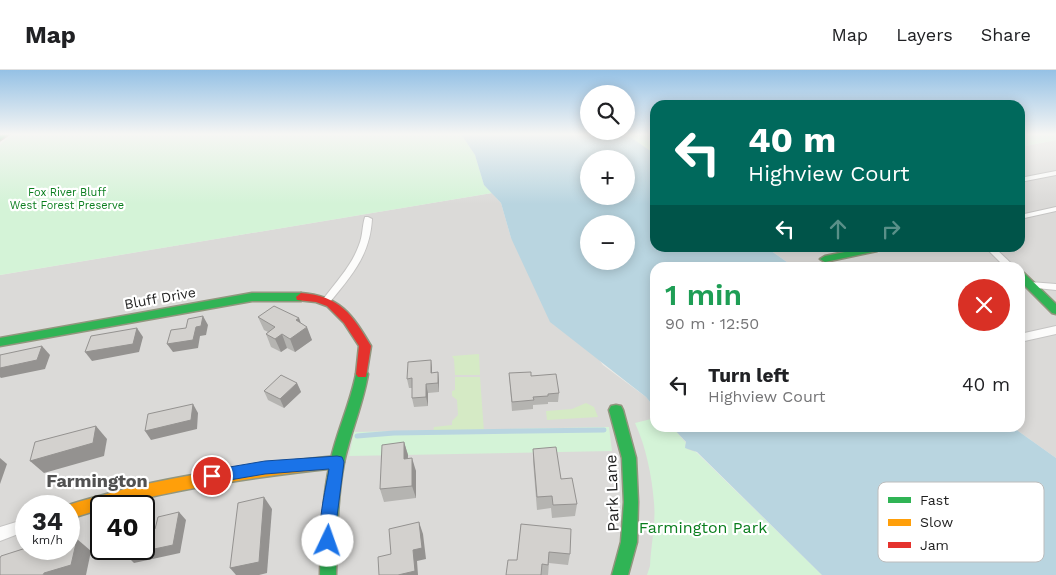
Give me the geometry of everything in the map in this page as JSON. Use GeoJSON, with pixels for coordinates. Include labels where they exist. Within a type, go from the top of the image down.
{"type":"FeatureCollection","features":[{"type":"Feature","properties":{"kind":"street"},"geometry":{"type":"LineString","coordinates":[[1025,179],[1056,173]]}},
{"type":"Feature","properties":{"kind":"street"},"geometry":{"type":"LineString","coordinates":[[1025,216],[1056,209]]}},
{"type":"Feature","properties":{"kind":"street"},"geometry":{"type":"LineString","coordinates":[[328,575],[328,524],[337,462],[360,387],[366,346],[347,317],[326,300],[353,267],[368,237],[368,220]]}},
{"type":"Feature","properties":{"kind":"street"},"geometry":{"type":"LineString","coordinates":[[825,259],[858,252]]}},
{"type":"Feature","properties":{"kind":"street"},"geometry":{"type":"LineString","coordinates":[[994,252],[1005,262]]}},
{"type":"Feature","properties":{"kind":"street"},"geometry":{"type":"LineString","coordinates":[[1025,280],[1056,310]]}},
{"type":"Feature","properties":{"kind":"street"},"geometry":{"type":"LineString","coordinates":[[1030,285],[1056,287]]}},
{"type":"Feature","properties":{"kind":"street","name":"Bluff Drive"},"geometry":{"type":"LineString","coordinates":[[0,342],[252,297],[289,296],[326,300]]}},
{"type":"Feature","properties":{"kind":"street"},"geometry":{"type":"LineString","coordinates":[[1025,337],[1056,330]]}},
{"type":"Feature","properties":{"kind":"street","name":"Park Lane"},"geometry":{"type":"LineString","coordinates":[[616,410],[629,458],[631,502],[630,542],[620,575]]}},
{"type":"Feature","properties":{"kind":"street"},"geometry":{"type":"LineString","coordinates":[[80,508],[107,499],[176,482],[265,468],[337,462]]}},
{"type":"Feature","properties":{"kind":"street"},"geometry":{"type":"LineString","coordinates":[[0,534],[15,529]]}},
{"type":"Feature","properties":{"kind":"shaded area"},"geometry":{"type":"Polygon","coordinates":[[[1025,158],[1056,158],[1056,458],[1020,432],[1025,432],[1025,262],[787,262],[773,252],[1025,252],[1025,158]]]}},
{"type":"Feature","properties":{"kind":"shaded area"},"geometry":{"type":"Polygon","coordinates":[[[492,193],[501,203],[511,238],[603,365],[650,402],[650,432],[676,432],[822,575],[0,575],[0,275],[492,193]]]}},
{"type":"Feature","properties":{"kind":"green space","name":"Fox River Bluff West Forest Preserve"},"geometry":{"type":"Polygon","coordinates":[[[0,158],[476,158],[484,185],[492,193],[0,275],[0,158]]]}},
{"type":"Feature","properties":{"kind":"green space"},"geometry":{"type":"Polygon","coordinates":[[[479,354],[480,375],[455,375],[454,359],[452,356],[479,354]]]}},
{"type":"Feature","properties":{"kind":"green space"},"geometry":{"type":"Polygon","coordinates":[[[455,377],[480,377],[484,432],[433,433],[434,427],[452,425],[452,421],[458,415],[457,400],[452,396],[452,391],[455,390],[455,377]]]}},
{"type":"Feature","properties":{"kind":"green space"},"geometry":{"type":"Polygon","coordinates":[[[586,403],[594,407],[598,417],[547,420],[546,411],[572,409],[586,403]]]}},
{"type":"Feature","properties":{"kind":"green space","name":"Farmington Park"},"geometry":{"type":"Polygon","coordinates":[[[650,419],[650,432],[676,432],[686,443],[687,449],[696,452],[822,575],[647,575],[650,566],[654,503],[648,462],[635,423],[650,419]]]}},
{"type":"Feature","properties":{"kind":"green space"},"geometry":{"type":"Polygon","coordinates":[[[609,427],[612,451],[349,456],[354,432],[609,427]]]}},
{"type":"Feature","properties":{"kind":"water"},"geometry":{"type":"Polygon","coordinates":[[[476,158],[580,158],[580,205],[635,205],[635,158],[650,158],[650,252],[773,252],[787,262],[650,262],[650,402],[550,322],[511,238],[501,203],[484,185],[476,158]]]}},
{"type":"Feature","properties":{"kind":"water"},"geometry":{"type":"Polygon","coordinates":[[[677,432],[1020,432],[1056,458],[1056,575],[822,575],[697,452],[685,448],[686,442],[677,432]]]}},
{"type":"Feature","properties":{"kind":"building"},"geometry":{"type":"Polygon","coordinates":[[[274,306],[299,318],[296,320],[307,327],[290,339],[282,334],[275,339],[266,334],[275,327],[258,317],[274,306]]]}},
{"type":"Feature","properties":{"kind":"building"},"geometry":{"type":"Polygon","coordinates":[[[203,316],[201,326],[196,327],[193,340],[167,344],[171,330],[186,328],[188,319],[203,316]]]}},
{"type":"Feature","properties":{"kind":"building"},"geometry":{"type":"Polygon","coordinates":[[[137,328],[133,344],[85,352],[91,336],[137,328]]]}},
{"type":"Feature","properties":{"kind":"building"},"geometry":{"type":"Polygon","coordinates":[[[42,346],[37,360],[0,368],[0,355],[42,346]]]}},
{"type":"Feature","properties":{"kind":"building"},"geometry":{"type":"Polygon","coordinates":[[[431,360],[431,373],[438,372],[438,383],[426,384],[426,397],[412,398],[412,378],[407,379],[408,362],[431,360]]]}},
{"type":"Feature","properties":{"kind":"building"},"geometry":{"type":"Polygon","coordinates":[[[531,372],[531,376],[556,374],[559,393],[533,397],[534,400],[512,402],[509,373],[531,372]]]}},
{"type":"Feature","properties":{"kind":"building"},"geometry":{"type":"Polygon","coordinates":[[[281,375],[297,383],[280,399],[264,391],[281,375]]]}},
{"type":"Feature","properties":{"kind":"building"},"geometry":{"type":"Polygon","coordinates":[[[193,404],[191,420],[145,431],[148,414],[193,404]]]}},
{"type":"Feature","properties":{"kind":"building"},"geometry":{"type":"Polygon","coordinates":[[[96,426],[93,443],[30,461],[35,442],[96,426]]]}},
{"type":"Feature","properties":{"kind":"building"},"geometry":{"type":"Polygon","coordinates":[[[404,442],[404,459],[412,458],[412,486],[380,489],[382,445],[404,442]]]}},
{"type":"Feature","properties":{"kind":"building"},"geometry":{"type":"Polygon","coordinates":[[[556,447],[561,479],[572,478],[577,504],[553,505],[552,496],[537,497],[533,449],[556,447]]]}},
{"type":"Feature","properties":{"kind":"building"},"geometry":{"type":"Polygon","coordinates":[[[264,497],[259,562],[230,568],[238,503],[264,497]]]}},
{"type":"Feature","properties":{"kind":"building"},"geometry":{"type":"Polygon","coordinates":[[[179,512],[173,545],[155,549],[155,529],[158,517],[179,512]]]}},
{"type":"Feature","properties":{"kind":"building"},"geometry":{"type":"Polygon","coordinates":[[[419,522],[422,548],[413,550],[415,571],[398,575],[379,575],[378,557],[391,554],[389,529],[419,522]]]}},
{"type":"Feature","properties":{"kind":"building"},"geometry":{"type":"Polygon","coordinates":[[[521,524],[571,529],[570,554],[549,552],[548,565],[542,564],[541,575],[506,575],[508,560],[517,560],[521,524]]]}},
{"type":"Feature","properties":{"kind":"building"},"geometry":{"type":"Polygon","coordinates":[[[15,552],[15,560],[72,560],[71,565],[44,573],[43,575],[0,575],[1,556],[15,552]]]}},
{"type":"Feature","properties":{"kind":"waterway"},"geometry":{"type":"LineString","coordinates":[[357,436],[394,433],[604,430]]}},
{"type":"Feature","properties":{"kind":"traffic: fast"},"geometry":{"type":"LineString","coordinates":[[825,259],[858,252]]}},
{"type":"Feature","properties":{"kind":"traffic: fast"},"geometry":{"type":"LineString","coordinates":[[1025,280],[1056,310]]}},
{"type":"Feature","properties":{"kind":"traffic: fast"},"geometry":{"type":"LineString","coordinates":[[0,342],[252,297],[301,297]]}},
{"type":"Feature","properties":{"kind":"traffic: fast"},"geometry":{"type":"LineString","coordinates":[[328,575],[330,519],[337,463],[362,374]]}},
{"type":"Feature","properties":{"kind":"traffic: fast"},"geometry":{"type":"LineString","coordinates":[[616,410],[629,458],[631,502],[629,542],[620,575]]}},
{"type":"Feature","properties":{"kind":"traffic: slow"},"geometry":{"type":"LineString","coordinates":[[80,509],[135,493],[202,479],[269,469],[337,462]]}},
{"type":"Feature","properties":{"kind":"traffic: jam"},"geometry":{"type":"LineString","coordinates":[[301,297],[317,298],[331,303],[348,320],[365,346],[362,374]]}},
{"type":"Feature","properties":{"kind":"district","name":"Farmington"},"geometry":{"type":"Point","coordinates":[97,480]}},
{"type":"Feature","properties":{"kind":"route"},"geometry":{"type":"LineString","coordinates":[[212,476],[265,468],[337,462],[328,524],[328,541]]}}]}
